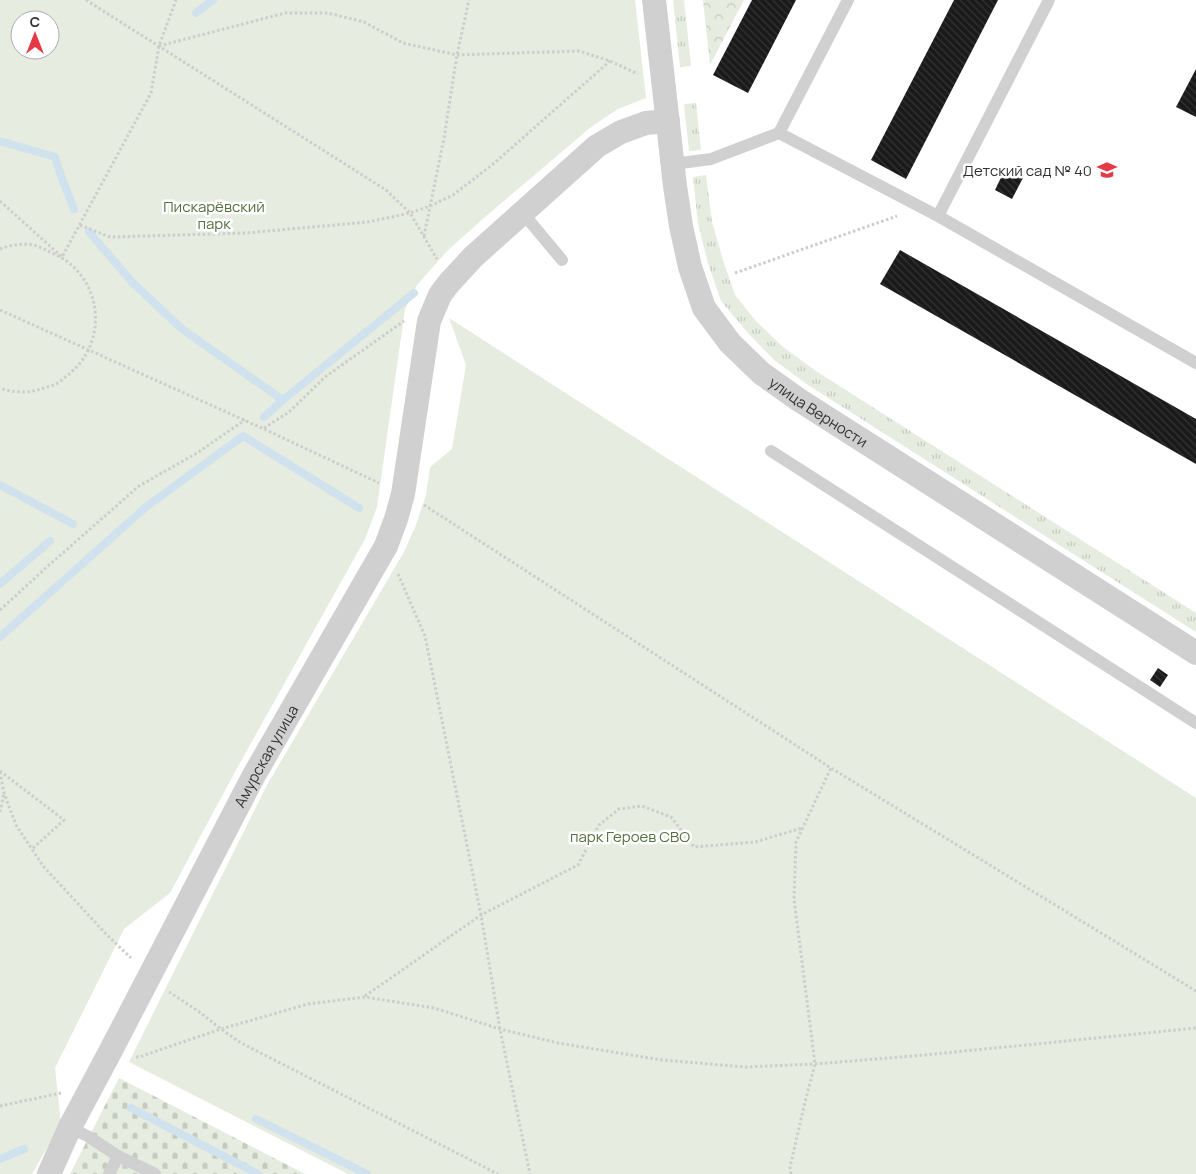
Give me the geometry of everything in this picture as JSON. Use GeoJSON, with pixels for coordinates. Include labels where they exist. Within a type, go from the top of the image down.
{"type":"FeatureCollection","features":[{"type":"Feature","properties":{"kind":"street","name":"улица Верности"},"geometry":{"type":"LineString","coordinates":[[656,10],[673,164],[681,226],[688,258],[704,308],[730,343],[761,373],[799,400],[1196,653]]}},
{"type":"Feature","properties":{"kind":"street","name":"Амурская улица"},"geometry":{"type":"LineString","coordinates":[[49,1174],[70,1127],[253,777],[386,546],[403,494],[429,321],[445,289],[473,257],[597,146],[621,132],[646,124],[668,121]]}},
{"type":"Feature","properties":{"kind":"lane"},"geometry":{"type":"LineString","coordinates":[[673,164],[711,159],[779,134],[848,0]]}},
{"type":"Feature","properties":{"kind":"lane"},"geometry":{"type":"LineString","coordinates":[[938,216],[1049,0]]}},
{"type":"Feature","properties":{"kind":"lane"},"geometry":{"type":"LineString","coordinates":[[779,134],[922,207],[1196,364]]}},
{"type":"Feature","properties":{"kind":"lane"},"geometry":{"type":"LineString","coordinates":[[522,212],[562,260]]}},
{"type":"Feature","properties":{"kind":"lane"},"geometry":{"type":"LineString","coordinates":[[771,451],[1196,723]]}},
{"type":"Feature","properties":{"kind":"lane"},"geometry":{"type":"LineString","coordinates":[[70,1127],[89,1136],[118,1156],[155,1174]]}},
{"type":"Feature","properties":{"kind":"lane"},"geometry":{"type":"LineString","coordinates":[[109,1174],[118,1156]]}},
{"type":"Feature","properties":{"kind":"path"},"geometry":{"type":"LineString","coordinates":[[86,0],[386,190],[410,213],[424,236],[445,289],[325,377],[289,412],[264,429]]}},
{"type":"Feature","properties":{"kind":"path"},"geometry":{"type":"LineString","coordinates":[[62,257],[151,93],[159,46],[176,0]]}},
{"type":"Feature","properties":{"kind":"path"},"geometry":{"type":"LineString","coordinates":[[424,236],[469,0]]}},
{"type":"Feature","properties":{"kind":"path"},"geometry":{"type":"LineString","coordinates":[[159,46],[285,13],[328,13],[364,22],[403,43],[457,55],[579,51],[610,61],[638,74],[641,80]]}},
{"type":"Feature","properties":{"kind":"path"},"geometry":{"type":"LineString","coordinates":[[80,225],[110,237],[246,233],[368,222],[410,213],[453,195],[492,165],[610,61]]}},
{"type":"Feature","properties":{"kind":"path"},"geometry":{"type":"LineString","coordinates":[[0,201],[78,271],[87,283],[94,304],[96,326],[89,350],[76,368],[56,384],[32,392],[0,388]]}},
{"type":"Feature","properties":{"kind":"path"},"geometry":{"type":"LineString","coordinates":[[735,273],[922,207]]}},
{"type":"Feature","properties":{"kind":"path"},"geometry":{"type":"LineString","coordinates":[[0,249],[11,245],[34,245],[62,257]]}},
{"type":"Feature","properties":{"kind":"path"},"geometry":{"type":"LineString","coordinates":[[0,310],[380,483]]}},
{"type":"Feature","properties":{"kind":"path"},"geometry":{"type":"LineString","coordinates":[[0,610],[139,486],[196,453],[245,420]]}},
{"type":"Feature","properties":{"kind":"path"},"geometry":{"type":"LineString","coordinates":[[424,505],[831,768],[1196,991]]}},
{"type":"Feature","properties":{"kind":"path"},"geometry":{"type":"LineString","coordinates":[[386,546],[425,636],[481,915],[500,1029],[530,1174]]}},
{"type":"Feature","properties":{"kind":"path"},"geometry":{"type":"LineString","coordinates":[[791,1174],[790,1167],[804,1102],[815,1064],[794,899],[796,842],[831,768]]}},
{"type":"Feature","properties":{"kind":"path"},"geometry":{"type":"LineString","coordinates":[[0,771],[64,820],[32,849]]}},
{"type":"Feature","properties":{"kind":"path"},"geometry":{"type":"LineString","coordinates":[[0,771],[4,793],[16,825],[43,866],[107,935],[163,989],[198,1011],[241,1043],[498,1174]]}},
{"type":"Feature","properties":{"kind":"path"},"geometry":{"type":"LineString","coordinates":[[0,812],[4,793]]}},
{"type":"Feature","properties":{"kind":"path"},"geometry":{"type":"LineString","coordinates":[[365,996],[481,915],[578,865],[599,825],[619,809],[642,806],[671,817],[694,846],[755,842],[802,828]]}},
{"type":"Feature","properties":{"kind":"path"},"geometry":{"type":"LineString","coordinates":[[110,1052],[139,1057],[221,1029],[308,1004],[365,996],[434,1008],[500,1029],[558,1043],[662,1060],[746,1067],[815,1064],[925,1055],[1196,1028]]}},
{"type":"Feature","properties":{"kind":"path"},"geometry":{"type":"LineString","coordinates":[[0,1106],[92,1087]]}},
{"type":"Feature","properties":{"kind":"green space","name":"Пискарёвский парк"},"geometry":{"type":"Polygon","coordinates":[[[0,0],[635,0],[646,98],[618,109],[591,127],[447,251],[417,285],[405,309],[377,507],[365,539],[236,770],[170,893],[124,929],[55,1068],[61,1124],[32,1174],[0,1174],[0,0]]]}},
{"type":"Feature","properties":{"kind":"green space"},"geometry":{"type":"Polygon","coordinates":[[[673,0],[684,0],[691,66],[680,67],[673,0]]]}},
{"type":"Feature","properties":{"kind":"green space"},"geometry":{"type":"Polygon","coordinates":[[[703,0],[744,0],[710,65],[703,0]]]}},
{"type":"Feature","properties":{"kind":"green space"},"geometry":{"type":"Polygon","coordinates":[[[696,103],[701,150],[689,151],[684,104],[696,103]]]}},
{"type":"Feature","properties":{"kind":"green space"},"geometry":{"type":"Polygon","coordinates":[[[706,175],[712,222],[735,295],[756,321],[783,347],[816,371],[1196,613],[1196,632],[808,385],[774,360],[721,301],[708,263],[698,224],[693,177],[706,175]]]}},
{"type":"Feature","properties":{"kind":"green space","name":"парк Героев СВО"},"geometry":{"type":"Polygon","coordinates":[[[449,318],[1196,798],[1196,1174],[348,1174],[129,1062],[267,785],[404,552],[426,495],[430,467],[452,449],[466,365],[449,318]]]}},
{"type":"Feature","properties":{"kind":"green space"},"geometry":{"type":"Polygon","coordinates":[[[119,1078],[305,1174],[70,1174],[119,1078]]]}},
{"type":"Feature","properties":{"kind":"building"},"geometry":{"type":"Polygon","coordinates":[[[752,0],[796,0],[748,93],[713,75],[752,0]]]}},
{"type":"Feature","properties":{"kind":"building"},"geometry":{"type":"Polygon","coordinates":[[[954,0],[998,0],[906,179],[871,160],[954,0]]]}},
{"type":"Feature","properties":{"kind":"building"},"geometry":{"type":"Polygon","coordinates":[[[1196,69],[1196,117],[1176,107],[1196,69]]]}},
{"type":"Feature","properties":{"kind":"building"},"geometry":{"type":"Polygon","coordinates":[[[1006,167],[1024,176],[1012,199],[995,190],[1006,167]]]}},
{"type":"Feature","properties":{"kind":"building"},"geometry":{"type":"Polygon","coordinates":[[[900,250],[1196,419],[1196,464],[880,284],[900,250]]]}},
{"type":"Feature","properties":{"kind":"building"},"geometry":{"type":"Polygon","coordinates":[[[1158,668],[1168,675],[1160,687],[1150,680],[1158,668]]]}},
{"type":"Feature","properties":{"kind":"waterway"},"geometry":{"type":"LineString","coordinates":[[196,13],[213,0]]}},
{"type":"Feature","properties":{"kind":"waterway"},"geometry":{"type":"LineString","coordinates":[[0,141],[55,157],[74,209]]}},
{"type":"Feature","properties":{"kind":"waterway"},"geometry":{"type":"LineString","coordinates":[[89,232],[133,283],[182,329],[283,400]]}},
{"type":"Feature","properties":{"kind":"waterway"},"geometry":{"type":"LineString","coordinates":[[264,417],[414,293]]}},
{"type":"Feature","properties":{"kind":"waterway"},"geometry":{"type":"LineString","coordinates":[[0,637],[146,507],[243,436],[359,508]]}},
{"type":"Feature","properties":{"kind":"waterway"},"geometry":{"type":"LineString","coordinates":[[0,485],[73,524]]}},
{"type":"Feature","properties":{"kind":"waterway"},"geometry":{"type":"LineString","coordinates":[[0,584],[50,541]]}},
{"type":"Feature","properties":{"kind":"waterway"},"geometry":{"type":"LineString","coordinates":[[131,1108],[258,1174]]}},
{"type":"Feature","properties":{"kind":"waterway"},"geometry":{"type":"LineString","coordinates":[[256,1119],[367,1174]]}},
{"type":"Feature","properties":{"kind":"waterway"},"geometry":{"type":"LineString","coordinates":[[0,1159],[24,1149]]}},
{"type":"Feature","properties":{"kind":"place","name":"Детский сад № 40"},"geometry":{"type":"Point","coordinates":[1107,170]}}]}
